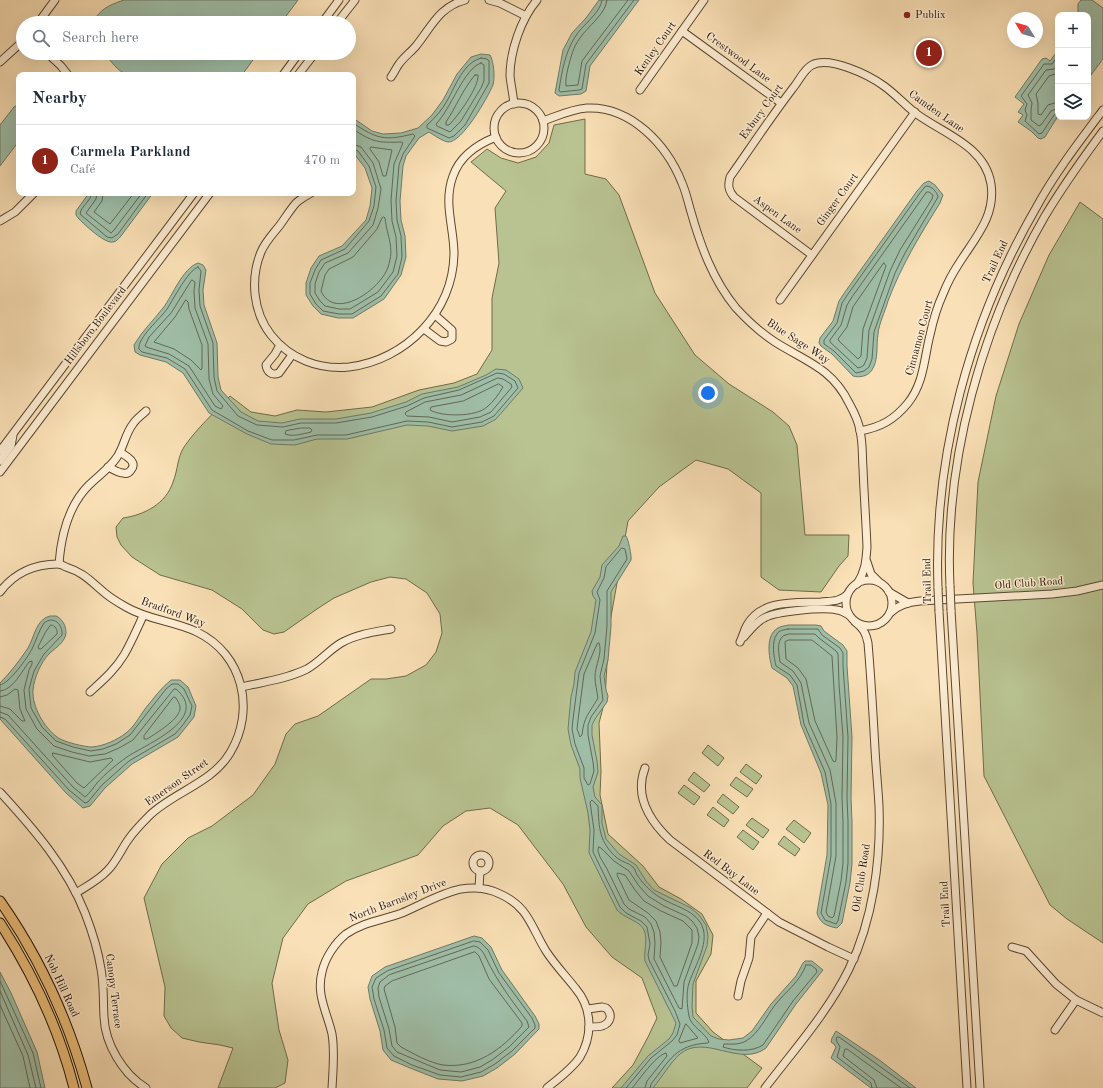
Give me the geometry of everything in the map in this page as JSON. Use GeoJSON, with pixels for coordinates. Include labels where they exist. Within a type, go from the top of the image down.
{"type":"FeatureCollection","features":[{"type":"Feature","properties":{"kind":"main road","name":"Nob Hill Road"},"geometry":{"type":"LineString","coordinates":[[0,901],[22,935],[43,972],[71,1038],[87,1088]]}},
{"type":"Feature","properties":{"kind":"main road","name":"Nob Hill Road"},"geometry":{"type":"LineString","coordinates":[[0,923],[32,977],[61,1046],[74,1088]]}},
{"type":"Feature","properties":{"kind":"street"},"geometry":{"type":"LineString","coordinates":[[43,16],[55,0]]}},
{"type":"Feature","properties":{"kind":"street"},"geometry":{"type":"LineString","coordinates":[[327,16],[339,0]]}},
{"type":"Feature","properties":{"kind":"street"},"geometry":{"type":"LineString","coordinates":[[343,16],[355,0]]}},
{"type":"Feature","properties":{"kind":"street"},"geometry":{"type":"LineString","coordinates":[[391,77],[400,63],[411,53],[435,18],[457,1],[465,0]]}},
{"type":"Feature","properties":{"kind":"street"},"geometry":{"type":"LineString","coordinates":[[489,0],[500,3],[526,16]]}},
{"type":"Feature","properties":{"kind":"street"},"geometry":{"type":"LineString","coordinates":[[514,104],[511,86],[511,60],[526,16],[537,0]]}},
{"type":"Feature","properties":{"kind":"street","name":"Kenley Court"},"geometry":{"type":"LineString","coordinates":[[640,90],[704,0]]}},
{"type":"Feature","properties":{"kind":"street","name":"Crestwood Lane"},"geometry":{"type":"LineString","coordinates":[[682,31],[781,103]]}},
{"type":"Feature","properties":{"kind":"street"},"geometry":{"type":"LineString","coordinates":[[0,62],[16,47]]}},
{"type":"Feature","properties":{"kind":"street"},"geometry":{"type":"LineString","coordinates":[[55,60],[66,72]]}},
{"type":"Feature","properties":{"kind":"street"},"geometry":{"type":"LineString","coordinates":[[284,72],[294,60]]}},
{"type":"Feature","properties":{"kind":"street"},"geometry":{"type":"LineString","coordinates":[[300,72],[310,60]]}},
{"type":"Feature","properties":{"kind":"street","name":"Exbury Court"},"geometry":{"type":"LineString","coordinates":[[730,192],[728,185],[730,177],[781,103],[806,71],[812,65],[822,63],[832,64]]}},
{"type":"Feature","properties":{"kind":"street","name":"Camden Lane"},"geometry":{"type":"LineString","coordinates":[[832,64],[846,67],[884,86],[915,112],[944,130],[982,161],[988,173],[991,184]]}},
{"type":"Feature","properties":{"kind":"street"},"geometry":{"type":"LineString","coordinates":[[514,104],[528,105],[533,108],[539,112],[543,122],[543,134],[541,140],[527,152],[520,153],[508,150],[503,147],[496,138],[495,129],[497,119],[504,109],[514,104]]}},
{"type":"Feature","properties":{"kind":"street","name":"Blue Sage Way"},"geometry":{"type":"LineString","coordinates":[[543,122],[574,110],[586,108],[599,109],[625,117],[649,134],[659,144],[676,170],[682,184],[702,249],[717,280],[727,295],[737,308],[762,332],[775,342],[818,366],[841,390],[849,402],[860,431],[867,547],[864,572],[857,584]]}},
{"type":"Feature","properties":{"kind":"street","name":"Trail End"},"geometry":{"type":"LineString","coordinates":[[967,1088],[937,567],[943,482],[950,435],[961,389],[990,301],[1026,225],[1055,176],[1103,110]]}},
{"type":"Feature","properties":{"kind":"street","name":"Ginger Court"},"geometry":{"type":"LineString","coordinates":[[780,300],[915,112]]}},
{"type":"Feature","properties":{"kind":"street","name":"Trail End"},"geometry":{"type":"LineString","coordinates":[[980,1088],[951,610],[950,526],[954,482],[972,394],[988,344],[1017,269],[1070,175],[1103,131]]}},
{"type":"Feature","properties":{"kind":"street"},"geometry":{"type":"LineString","coordinates":[[306,196],[296,203],[268,240],[261,252],[256,268],[254,282],[255,297],[259,311],[271,335],[280,345],[292,355],[306,362],[334,368],[376,361],[401,348],[414,339],[435,315],[450,284],[453,267],[453,241],[448,201],[452,177],[457,167],[473,148],[496,138]]}},
{"type":"Feature","properties":{"kind":"street","name":"Cinnamon Court"},"geometry":{"type":"LineString","coordinates":[[860,431],[876,428],[888,421],[908,404],[915,392],[921,380],[930,335],[942,295],[958,264],[988,218],[991,184]]}},
{"type":"Feature","properties":{"kind":"street","name":"Aspen Lane"},"geometry":{"type":"LineString","coordinates":[[730,192],[734,197],[812,255]]}},
{"type":"Feature","properties":{"kind":"street"},"geometry":{"type":"LineString","coordinates":[[0,221],[15,212],[31,196]]}},
{"type":"Feature","properties":{"kind":"street","name":"Hillsboro Boulevard"},"geometry":{"type":"LineString","coordinates":[[0,451],[192,196]]}},
{"type":"Feature","properties":{"kind":"street","name":"Hillsboro Boulevard"},"geometry":{"type":"LineString","coordinates":[[0,472],[208,196]]}},
{"type":"Feature","properties":{"kind":"street"},"geometry":{"type":"LineString","coordinates":[[424,329],[440,341],[446,342],[452,339],[452,330],[435,315]]}},
{"type":"Feature","properties":{"kind":"street"},"geometry":{"type":"LineString","coordinates":[[280,345],[266,365],[269,372],[272,374],[279,374],[292,355]]}},
{"type":"Feature","properties":{"kind":"street"},"geometry":{"type":"LineString","coordinates":[[0,592],[5,584],[21,572],[32,568],[59,564],[63,534],[71,511],[86,488],[115,460],[132,424],[146,411]]}},
{"type":"Feature","properties":{"kind":"street"},"geometry":{"type":"LineString","coordinates":[[0,461],[11,446],[13,433]]}},
{"type":"Feature","properties":{"kind":"street"},"geometry":{"type":"LineString","coordinates":[[108,467],[125,474],[130,472],[133,468],[132,460],[120,452]]}},
{"type":"Feature","properties":{"kind":"street"},"geometry":{"type":"LineString","coordinates":[[866,562],[871,574],[889,592],[908,603]]}},
{"type":"Feature","properties":{"kind":"street","name":"Bradford Way"},"geometry":{"type":"LineString","coordinates":[[59,564],[75,570],[87,577],[111,598],[143,616],[187,628],[208,638],[222,651],[234,667],[242,687]]}},
{"type":"Feature","properties":{"kind":"street"},"geometry":{"type":"LineString","coordinates":[[879,624],[864,626],[855,622],[849,615],[841,611],[830,609],[785,612],[773,614],[757,623],[740,642],[747,625],[752,618],[764,608],[778,604],[838,601],[847,595],[857,584],[866,580],[872,580],[882,584]]}},
{"type":"Feature","properties":{"kind":"street","name":"Old Club Road"},"geometry":{"type":"LineString","coordinates":[[890,613],[894,609],[908,603],[920,601],[1052,594],[1078,591],[1103,585]]}},
{"type":"Feature","properties":{"kind":"street"},"geometry":{"type":"LineString","coordinates":[[868,643],[873,631],[890,613],[892,603],[889,592]]}},
{"type":"Feature","properties":{"kind":"street"},"geometry":{"type":"LineString","coordinates":[[847,595],[846,605],[849,615]]}},
{"type":"Feature","properties":{"kind":"street"},"geometry":{"type":"LineString","coordinates":[[90,692],[104,679],[123,657],[143,616]]}},
{"type":"Feature","properties":{"kind":"street","name":"Old Club Road"},"geometry":{"type":"LineString","coordinates":[[765,1088],[816,1022],[842,981],[854,959],[870,908],[879,838],[879,806],[868,643],[866,633],[855,622]]}},
{"type":"Feature","properties":{"kind":"street"},"geometry":{"type":"LineString","coordinates":[[242,687],[294,675],[308,668],[341,643],[360,634],[391,629]]}},
{"type":"Feature","properties":{"kind":"street","name":"Emerson Street"},"geometry":{"type":"LineString","coordinates":[[76,893],[98,879],[108,870],[129,839],[150,814],[214,771],[230,754],[243,722],[244,700],[242,687]]}},
{"type":"Feature","properties":{"kind":"street","name":"Red Bay Lane"},"geometry":{"type":"LineString","coordinates":[[645,768],[642,777],[642,795],[650,816],[658,828],[670,840],[767,913],[791,929],[854,959]]}},
{"type":"Feature","properties":{"kind":"street","name":"Canopy Terrace"},"geometry":{"type":"LineString","coordinates":[[0,792],[45,845],[76,893],[87,919],[101,968],[106,1031],[116,1055],[124,1068],[132,1077],[146,1088]]}},
{"type":"Feature","properties":{"kind":"street"},"geometry":{"type":"LineString","coordinates":[[480,871],[479,888],[500,894],[521,908],[530,919],[545,950],[553,962],[576,989],[588,1009],[589,1027],[587,1041],[580,1057],[571,1068],[547,1088]]}},
{"type":"Feature","properties":{"kind":"street","name":"North Barnsley Drive"},"geometry":{"type":"LineString","coordinates":[[332,1088],[334,1055],[332,1034],[321,999],[320,988],[322,972],[326,959],[334,947],[345,935],[366,923],[398,914],[422,905],[449,892],[462,889],[479,888]]}},
{"type":"Feature","properties":{"kind":"street"},"geometry":{"type":"LineString","coordinates":[[738,996],[741,981],[749,958],[751,937],[767,913]]}},
{"type":"Feature","properties":{"kind":"street"},"geometry":{"type":"LineString","coordinates":[[1012,947],[1026,951],[1056,984],[1076,1000],[1103,1013]]}},
{"type":"Feature","properties":{"kind":"street"},"geometry":{"type":"LineString","coordinates":[[1055,1030],[1076,1000]]}},
{"type":"Feature","properties":{"kind":"street"},"geometry":{"type":"LineString","coordinates":[[588,1009],[602,1007],[609,1010],[611,1015],[607,1024],[589,1027]]}},
{"type":"Feature","properties":{"kind":"shaded area"},"geometry":{"type":"Polygon","coordinates":[[[585,119],[585,174],[606,179],[619,195],[655,293],[695,355],[729,384],[773,412],[789,426],[797,445],[805,535],[849,535],[848,556],[839,566],[821,592],[779,590],[761,577],[761,493],[728,469],[696,460],[659,487],[628,521],[609,628],[605,700],[599,723],[601,771],[600,795],[608,834],[643,866],[659,887],[681,899],[702,914],[713,935],[711,954],[696,981],[696,1013],[713,1032],[762,1068],[747,1088],[612,1088],[633,1065],[657,1018],[642,978],[612,957],[586,927],[563,884],[518,825],[490,808],[466,811],[443,826],[418,855],[346,881],[308,904],[283,938],[272,983],[279,1030],[288,1060],[285,1083],[275,1088],[218,1088],[233,1048],[182,1038],[171,1028],[164,1016],[165,987],[144,898],[162,864],[188,838],[212,826],[253,795],[275,764],[286,734],[295,724],[318,716],[371,679],[386,679],[406,676],[426,665],[436,652],[442,633],[440,614],[427,593],[406,579],[390,577],[371,582],[334,598],[284,632],[274,634],[263,630],[242,609],[212,590],[160,575],[132,557],[121,545],[117,537],[116,527],[123,518],[146,511],[160,502],[170,490],[180,455],[184,447],[200,427],[230,396],[251,412],[275,416],[297,410],[326,412],[372,407],[419,390],[454,383],[477,374],[492,350],[492,298],[499,263],[495,208],[506,191],[471,162],[487,149],[501,158],[518,163],[536,157],[549,143],[554,125],[585,119]]]}},
{"type":"Feature","properties":{"kind":"shaded area"},"geometry":{"type":"Polygon","coordinates":[[[1080,202],[1103,219],[1103,943],[1067,919],[1050,905],[984,776],[973,583],[978,482],[996,396],[1019,324],[1049,255],[1080,202]]]}},
{"type":"Feature","properties":{"kind":"shaded area"},"geometry":{"type":"Polygon","coordinates":[[[708,745],[724,758],[718,766],[702,753],[708,745]]]}},
{"type":"Feature","properties":{"kind":"shaded area"},"geometry":{"type":"Polygon","coordinates":[[[746,764],[762,776],[756,784],[740,772],[746,764]]]}},
{"type":"Feature","properties":{"kind":"shaded area"},"geometry":{"type":"Polygon","coordinates":[[[694,772],[710,785],[704,792],[688,780],[694,772]]]}},
{"type":"Feature","properties":{"kind":"shaded area"},"geometry":{"type":"Polygon","coordinates":[[[736,777],[753,789],[747,797],[730,785],[736,777]]]}},
{"type":"Feature","properties":{"kind":"shaded area"},"geometry":{"type":"Polygon","coordinates":[[[684,785],[700,797],[694,805],[678,793],[684,785]]]}},
{"type":"Feature","properties":{"kind":"shaded area"},"geometry":{"type":"Polygon","coordinates":[[[723,794],[739,807],[733,814],[717,802],[723,794]]]}},
{"type":"Feature","properties":{"kind":"shaded area"},"geometry":{"type":"Polygon","coordinates":[[[713,807],[729,820],[724,827],[707,815],[713,807]]]}},
{"type":"Feature","properties":{"kind":"shaded area"},"geometry":{"type":"Polygon","coordinates":[[[752,818],[769,830],[763,838],[746,825],[752,818]]]}},
{"type":"Feature","properties":{"kind":"shaded area"},"geometry":{"type":"Polygon","coordinates":[[[794,820],[811,833],[804,843],[786,829],[794,820]]]}},
{"type":"Feature","properties":{"kind":"shaded area"},"geometry":{"type":"Polygon","coordinates":[[[743,830],[759,842],[753,850],[737,837],[743,830]]]}},
{"type":"Feature","properties":{"kind":"shaded area"},"geometry":{"type":"Polygon","coordinates":[[[784,836],[800,849],[795,856],[778,844],[784,836]]]}},
{"type":"Feature","properties":{"kind":"water"},"geometry":{"type":"Polygon","coordinates":[[[124,0],[298,0],[286,16],[96,16],[105,8],[124,0]]]}},
{"type":"Feature","properties":{"kind":"water"},"geometry":{"type":"Polygon","coordinates":[[[599,0],[639,0],[590,66],[586,91],[581,94],[559,96],[555,93],[563,50],[572,33],[586,18],[599,0]]]}},
{"type":"Feature","properties":{"kind":"water"},"geometry":{"type":"Polygon","coordinates":[[[1081,0],[1092,0],[1103,8],[1103,59],[1091,75],[1091,12],[1078,12],[1078,4],[1081,0]]]}},
{"type":"Feature","properties":{"kind":"water"},"geometry":{"type":"Polygon","coordinates":[[[481,54],[490,55],[494,70],[493,85],[474,118],[460,135],[454,140],[448,142],[429,132],[419,138],[406,156],[403,166],[400,201],[401,220],[405,236],[406,257],[401,275],[384,299],[353,318],[338,318],[321,314],[313,306],[306,295],[306,283],[311,268],[319,256],[342,246],[366,220],[370,206],[372,188],[365,168],[356,156],[356,120],[372,131],[383,134],[401,133],[418,128],[432,115],[443,100],[457,74],[471,57],[481,54]]]}},
{"type":"Feature","properties":{"kind":"water"},"geometry":{"type":"Polygon","coordinates":[[[1055,54],[1056,120],[1045,137],[1041,139],[1018,122],[1023,115],[1018,112],[1024,104],[1015,97],[1042,59],[1046,58],[1050,61],[1055,54]]]}},
{"type":"Feature","properties":{"kind":"water"},"geometry":{"type":"Polygon","coordinates":[[[110,60],[253,60],[244,72],[122,72],[114,66],[110,60]]]}},
{"type":"Feature","properties":{"kind":"water"},"geometry":{"type":"Polygon","coordinates":[[[16,106],[16,145],[0,166],[0,125],[16,106]]]}},
{"type":"Feature","properties":{"kind":"water"},"geometry":{"type":"Polygon","coordinates":[[[929,181],[935,185],[943,195],[940,203],[911,251],[893,288],[880,326],[877,338],[876,361],[872,370],[861,377],[853,376],[832,354],[821,346],[819,343],[820,338],[833,321],[839,301],[845,292],[917,191],[924,183],[929,181]]]}},
{"type":"Feature","properties":{"kind":"water"},"geometry":{"type":"Polygon","coordinates":[[[87,196],[151,196],[121,236],[113,242],[109,242],[95,234],[79,219],[76,215],[76,211],[87,196]]]}},
{"type":"Feature","properties":{"kind":"water"},"geometry":{"type":"Polygon","coordinates":[[[198,263],[203,265],[206,270],[203,290],[204,305],[217,343],[218,377],[221,390],[241,412],[258,421],[282,423],[300,419],[336,419],[371,413],[406,402],[422,394],[458,387],[496,369],[506,370],[519,379],[523,388],[496,419],[483,426],[452,431],[428,426],[407,425],[347,439],[317,439],[295,445],[271,444],[247,434],[209,413],[183,373],[166,362],[140,355],[135,352],[134,345],[140,335],[167,303],[178,283],[187,271],[198,263]]]}},
{"type":"Feature","properties":{"kind":"water"},"geometry":{"type":"Polygon","coordinates":[[[623,536],[626,536],[628,540],[631,560],[611,592],[611,626],[608,660],[604,676],[608,696],[607,702],[592,725],[592,735],[598,772],[593,787],[595,797],[602,805],[602,823],[606,839],[619,854],[636,865],[646,881],[654,890],[691,908],[699,915],[706,925],[708,936],[707,946],[693,984],[692,1006],[693,1017],[711,1036],[729,1040],[743,1038],[752,1031],[771,1004],[796,976],[805,961],[812,961],[823,970],[796,1004],[766,1048],[756,1053],[745,1054],[700,1047],[690,1049],[680,1054],[676,1058],[653,1088],[621,1088],[648,1056],[669,1039],[673,1033],[676,1023],[645,961],[646,937],[643,928],[617,910],[589,853],[590,830],[588,813],[580,778],[580,769],[571,745],[568,729],[575,672],[591,632],[596,600],[592,591],[600,577],[602,565],[619,546],[623,536]]]}},
{"type":"Feature","properties":{"kind":"water"},"geometry":{"type":"Polygon","coordinates":[[[56,616],[61,620],[65,626],[66,633],[63,641],[46,657],[36,675],[33,696],[34,703],[43,722],[52,733],[60,739],[74,744],[92,747],[106,744],[114,740],[132,728],[145,709],[164,686],[171,680],[180,680],[188,687],[196,706],[194,717],[178,737],[132,764],[105,788],[90,806],[83,808],[66,793],[0,719],[0,683],[28,648],[38,625],[45,618],[56,616]]]}},
{"type":"Feature","properties":{"kind":"water"},"geometry":{"type":"Polygon","coordinates":[[[788,625],[821,626],[824,631],[843,645],[847,651],[852,737],[852,864],[850,883],[842,923],[837,928],[824,924],[817,913],[827,855],[828,805],[821,773],[801,725],[793,686],[787,678],[772,668],[770,658],[769,646],[771,636],[778,628],[788,625]]]}},
{"type":"Feature","properties":{"kind":"water"},"geometry":{"type":"Polygon","coordinates":[[[474,936],[482,938],[491,947],[502,970],[535,1016],[539,1024],[539,1029],[515,1054],[497,1068],[483,1076],[462,1081],[438,1079],[391,1060],[383,1050],[380,1031],[370,999],[368,987],[372,976],[385,967],[474,936]]]}},
{"type":"Feature","properties":{"kind":"water"},"geometry":{"type":"Polygon","coordinates":[[[0,972],[37,1052],[45,1088],[0,1088],[0,972]]]}},
{"type":"Feature","properties":{"kind":"water"},"geometry":{"type":"Polygon","coordinates":[[[836,1031],[878,1059],[916,1088],[871,1088],[831,1058],[836,1047],[831,1042],[836,1031]]]}},
{"type":"Feature","properties":{"kind":"place","name":"Publix"},"geometry":{"type":"Point","coordinates":[907,15]}},
{"type":"Feature","properties":{"kind":"place","name":"Carmela Parkland"},"geometry":{"type":"Point","coordinates":[929,53]}}]}
